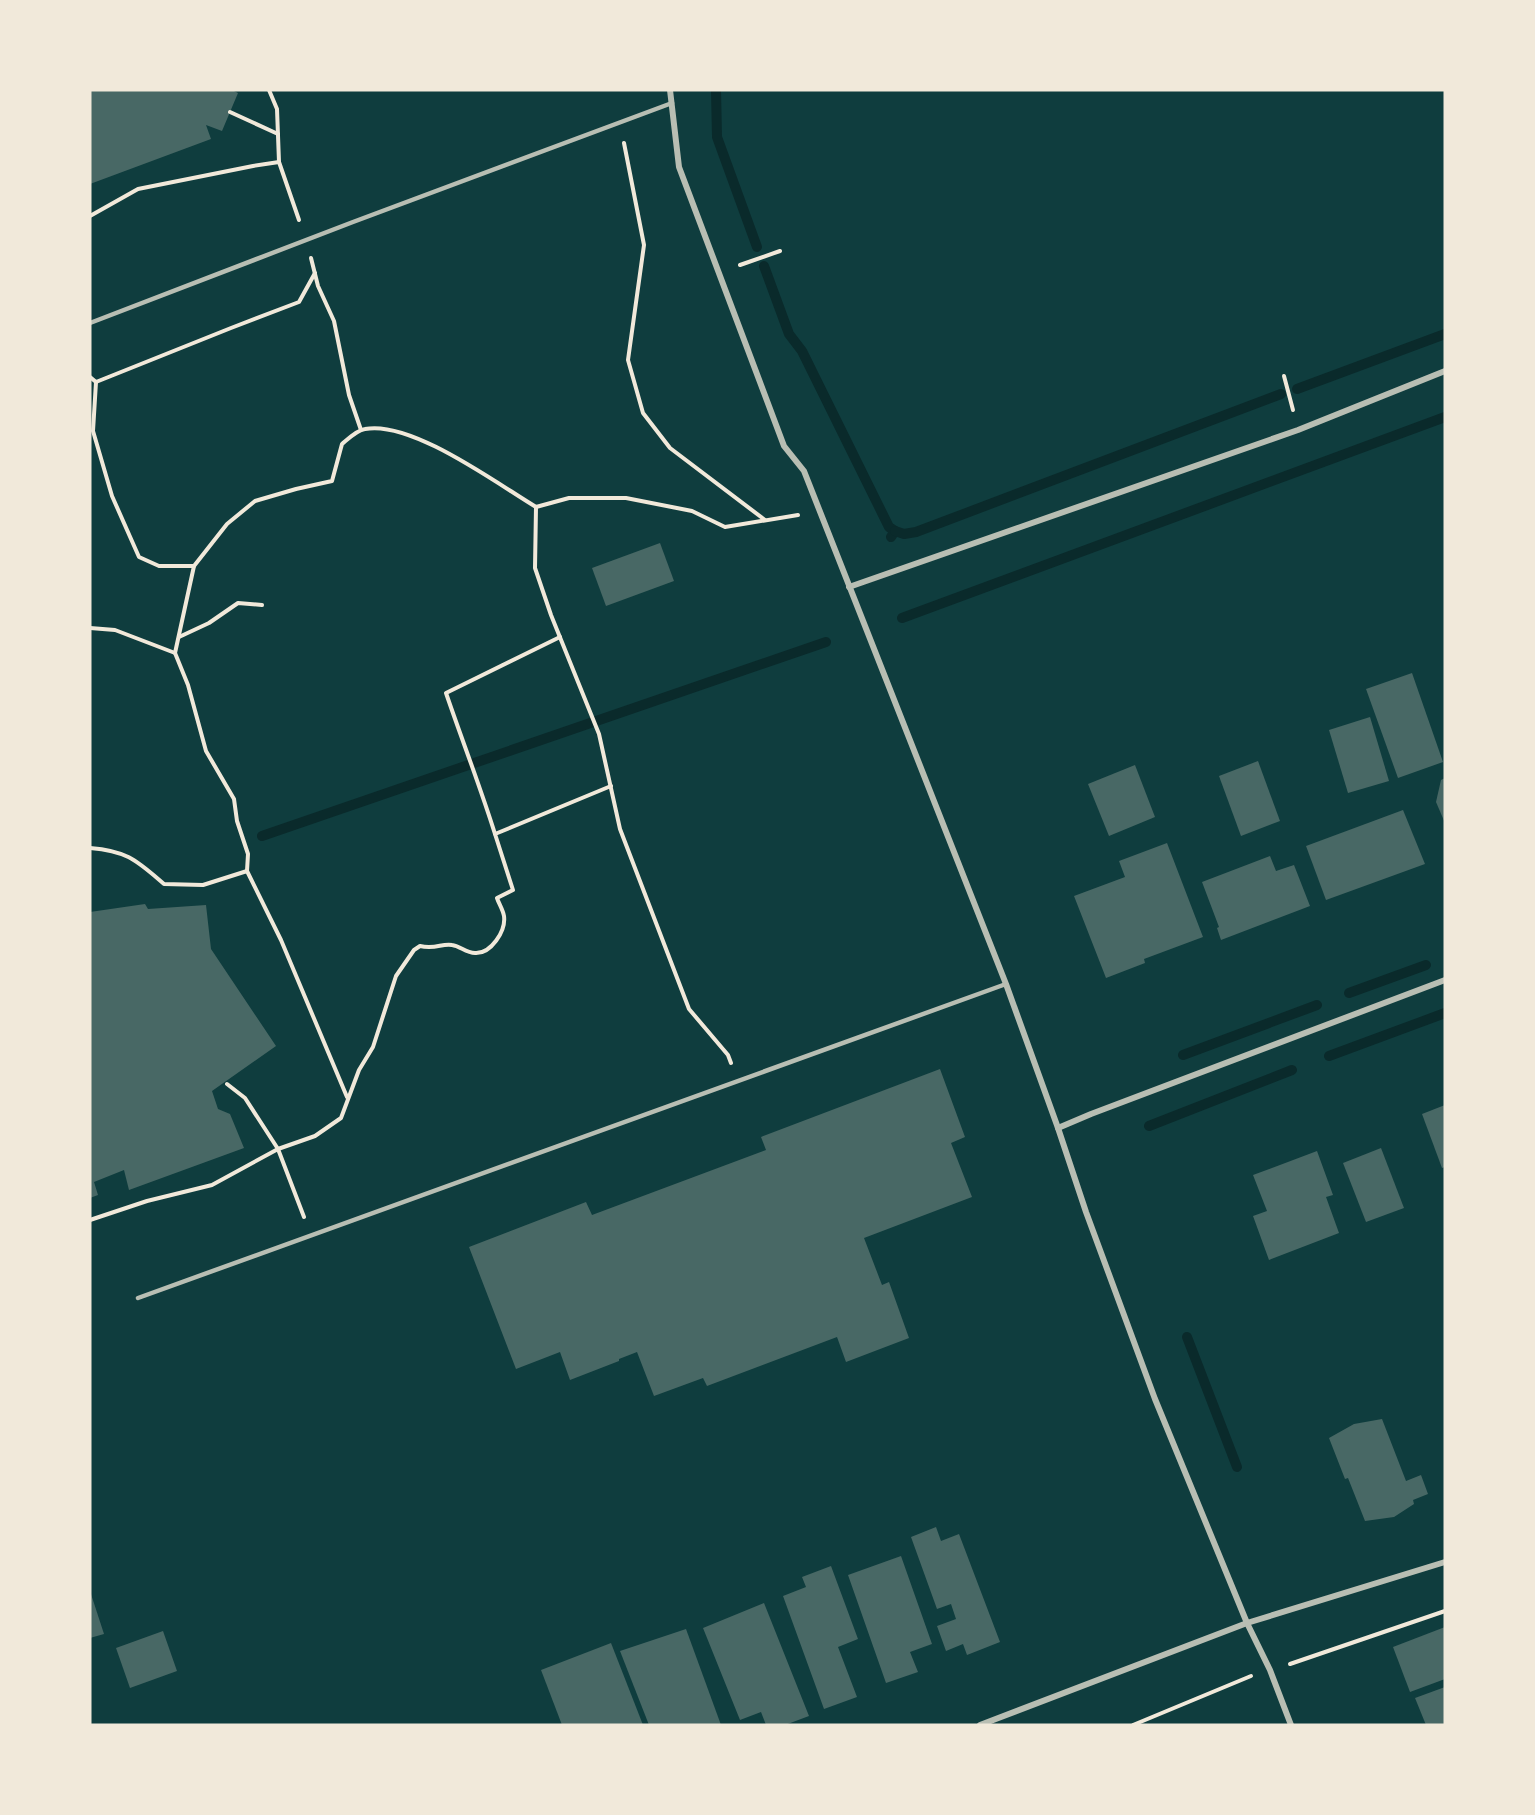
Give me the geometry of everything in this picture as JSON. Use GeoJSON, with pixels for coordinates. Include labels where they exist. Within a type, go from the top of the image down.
{"type":"FeatureCollection","features":[{"type":"Feature","properties":{"kind":"street"},"geometry":{"type":"LineString","coordinates":[[670,90],[680,167],[784,446],[804,471],[819,508],[1006,984],[1155,1399],[1291,1725]]}},
{"type":"Feature","properties":{"kind":"street"},"geometry":{"type":"LineString","coordinates":[[849,587],[1298,430],[1445,371]]}},
{"type":"Feature","properties":{"kind":"street"},"geometry":{"type":"LineString","coordinates":[[1058,1128],[1445,980]]}},
{"type":"Feature","properties":{"kind":"street"},"geometry":{"type":"LineString","coordinates":[[980,1725],[1247,1623],[1445,1562]]}},
{"type":"Feature","properties":{"kind":"lane"},"geometry":{"type":"LineString","coordinates":[[90,323],[672,103]]}},
{"type":"Feature","properties":{"kind":"lane"},"geometry":{"type":"LineString","coordinates":[[138,1298],[1006,984]]}},
{"type":"Feature","properties":{"kind":"path"},"geometry":{"type":"LineString","coordinates":[[269,90],[277,109],[279,162],[315,273],[334,321],[349,394],[361,430]]}},
{"type":"Feature","properties":{"kind":"path"},"geometry":{"type":"LineString","coordinates":[[230,112],[278,134]]}},
{"type":"Feature","properties":{"kind":"path"},"geometry":{"type":"LineString","coordinates":[[620,122],[644,245],[628,360],[643,413],[670,448],[766,521]]}},
{"type":"Feature","properties":{"kind":"path"},"geometry":{"type":"LineString","coordinates":[[90,216],[138,189],[279,162]]}},
{"type":"Feature","properties":{"kind":"path"},"geometry":{"type":"LineString","coordinates":[[719,272],[780,251]]}},
{"type":"Feature","properties":{"kind":"path"},"geometry":{"type":"LineString","coordinates":[[96,382],[299,302],[315,273]]}},
{"type":"Feature","properties":{"kind":"path"},"geometry":{"type":"LineString","coordinates":[[90,376],[96,382],[93,431],[112,496],[139,556],[159,566],[194,566]]}},
{"type":"Feature","properties":{"kind":"path"},"geometry":{"type":"LineString","coordinates":[[1284,376],[1298,430]]}},
{"type":"Feature","properties":{"kind":"path"},"geometry":{"type":"LineString","coordinates":[[347,1098],[281,940],[247,871],[248,854],[237,821],[234,799],[206,751],[188,685],[174,653],[194,566],[227,524],[255,501],[296,489],[332,482],[342,444],[361,430],[395,429],[434,445],[536,507],[569,498],[626,498],[692,511],[725,527],[793,517],[819,508]]}},
{"type":"Feature","properties":{"kind":"path"},"geometry":{"type":"LineString","coordinates":[[536,507],[535,568],[599,734],[620,829],[689,1009],[728,1055],[739,1080]]}},
{"type":"Feature","properties":{"kind":"path"},"geometry":{"type":"LineString","coordinates":[[178,638],[209,623],[238,603],[262,605]]}},
{"type":"Feature","properties":{"kind":"path"},"geometry":{"type":"LineString","coordinates":[[90,628],[115,630],[174,653]]}},
{"type":"Feature","properties":{"kind":"path"},"geometry":{"type":"LineString","coordinates":[[90,1220],[147,1201],[212,1185],[278,1149],[315,1136],[341,1118],[359,1070],[373,1047],[396,976],[414,950],[420,946],[430,949],[452,945],[477,954],[490,948],[503,929],[504,917],[497,898],[513,890],[477,776],[465,750],[446,693],[560,637]]}},
{"type":"Feature","properties":{"kind":"path"},"geometry":{"type":"LineString","coordinates":[[495,834],[611,786]]}},
{"type":"Feature","properties":{"kind":"path"},"geometry":{"type":"LineString","coordinates":[[90,848],[134,858],[164,885],[203,885],[247,871]]}},
{"type":"Feature","properties":{"kind":"path"},"geometry":{"type":"LineString","coordinates":[[227,1084],[245,1098],[278,1149],[311,1234]]}},
{"type":"Feature","properties":{"kind":"path"},"geometry":{"type":"LineString","coordinates":[[1295,1662],[1445,1611]]}},
{"type":"Feature","properties":{"kind":"path"},"geometry":{"type":"LineString","coordinates":[[1132,1725],[1246,1678]]}},
{"type":"Feature","properties":{"kind":"building"},"geometry":{"type":"Polygon","coordinates":[[[90,90],[232,90],[238,93],[222,131],[206,125],[211,139],[90,184],[90,90]]]}},
{"type":"Feature","properties":{"kind":"building"},"geometry":{"type":"Polygon","coordinates":[[[660,543],[674,581],[606,606],[592,568],[660,543]]]}},
{"type":"Feature","properties":{"kind":"building"},"geometry":{"type":"Polygon","coordinates":[[[1412,673],[1443,762],[1398,778],[1366,689],[1412,673]]]}},
{"type":"Feature","properties":{"kind":"building"},"geometry":{"type":"Polygon","coordinates":[[[1370,717],[1389,781],[1348,793],[1329,730],[1370,717]]]}},
{"type":"Feature","properties":{"kind":"building"},"geometry":{"type":"Polygon","coordinates":[[[1258,761],[1280,821],[1241,836],[1219,776],[1258,761]]]}},
{"type":"Feature","properties":{"kind":"building"},"geometry":{"type":"Polygon","coordinates":[[[1135,765],[1155,817],[1109,836],[1088,784],[1135,765]]]}},
{"type":"Feature","properties":{"kind":"building"},"geometry":{"type":"Polygon","coordinates":[[[1445,778],[1445,823],[1436,802],[1441,780],[1445,778]]]}},
{"type":"Feature","properties":{"kind":"building"},"geometry":{"type":"Polygon","coordinates":[[[1403,810],[1425,864],[1326,900],[1306,846],[1403,810]]]}},
{"type":"Feature","properties":{"kind":"building"},"geometry":{"type":"Polygon","coordinates":[[[1167,843],[1203,937],[1144,959],[1145,963],[1106,978],[1074,896],[1125,877],[1119,861],[1167,843]]]}},
{"type":"Feature","properties":{"kind":"building"},"geometry":{"type":"Polygon","coordinates":[[[1270,856],[1276,871],[1294,865],[1310,906],[1221,940],[1217,928],[1219,927],[1202,882],[1270,856]]]}},
{"type":"Feature","properties":{"kind":"building"},"geometry":{"type":"Polygon","coordinates":[[[145,904],[148,909],[206,905],[211,949],[276,1046],[212,1091],[218,1109],[230,1114],[244,1148],[129,1190],[124,1170],[94,1182],[98,1195],[90,1198],[90,912],[145,904]]]}},
{"type":"Feature","properties":{"kind":"building"},"geometry":{"type":"Polygon","coordinates":[[[940,1069],[965,1137],[951,1143],[972,1197],[864,1238],[882,1285],[889,1282],[909,1338],[846,1362],[837,1337],[707,1386],[703,1378],[654,1396],[637,1352],[570,1380],[560,1352],[516,1369],[469,1247],[586,1202],[592,1215],[766,1150],[761,1137],[940,1069]]]}},
{"type":"Feature","properties":{"kind":"building"},"geometry":{"type":"Polygon","coordinates":[[[1445,1105],[1445,1167],[1442,1168],[1422,1114],[1445,1105]]]}},
{"type":"Feature","properties":{"kind":"building"},"geometry":{"type":"Polygon","coordinates":[[[1381,1148],[1404,1208],[1366,1222],[1343,1163],[1381,1148]]]}},
{"type":"Feature","properties":{"kind":"building"},"geometry":{"type":"Polygon","coordinates":[[[1317,1151],[1333,1195],[1326,1197],[1339,1233],[1269,1260],[1253,1216],[1267,1211],[1253,1175],[1317,1151]]]}},
{"type":"Feature","properties":{"kind":"building"},"geometry":{"type":"Polygon","coordinates":[[[1382,1419],[1406,1481],[1421,1475],[1428,1494],[1413,1500],[1414,1504],[1394,1517],[1365,1521],[1329,1438],[1354,1424],[1382,1419]]]}},
{"type":"Feature","properties":{"kind":"building"},"geometry":{"type":"Polygon","coordinates":[[[936,1527],[941,1541],[959,1534],[1000,1642],[967,1655],[963,1644],[946,1651],[937,1626],[956,1619],[951,1604],[937,1609],[911,1537],[936,1527]]]}},
{"type":"Feature","properties":{"kind":"building"},"geometry":{"type":"Polygon","coordinates":[[[901,1556],[932,1644],[910,1652],[918,1672],[886,1683],[848,1575],[901,1556]]]}},
{"type":"Feature","properties":{"kind":"building"},"geometry":{"type":"Polygon","coordinates":[[[831,1566],[858,1639],[838,1647],[857,1697],[824,1709],[783,1596],[806,1587],[802,1577],[831,1566]]]}},
{"type":"Feature","properties":{"kind":"building"},"geometry":{"type":"Polygon","coordinates":[[[90,1591],[104,1634],[90,1638],[90,1591]]]}},
{"type":"Feature","properties":{"kind":"building"},"geometry":{"type":"Polygon","coordinates":[[[764,1603],[809,1716],[785,1725],[766,1725],[761,1712],[740,1720],[703,1628],[764,1603]]]}},
{"type":"Feature","properties":{"kind":"building"},"geometry":{"type":"Polygon","coordinates":[[[1445,1627],[1445,1679],[1410,1692],[1393,1647],[1445,1627]]]}},
{"type":"Feature","properties":{"kind":"building"},"geometry":{"type":"Polygon","coordinates":[[[686,1629],[721,1725],[649,1725],[620,1651],[686,1629]]]}},
{"type":"Feature","properties":{"kind":"building"},"geometry":{"type":"Polygon","coordinates":[[[163,1631],[177,1671],[130,1688],[116,1648],[163,1631]]]}},
{"type":"Feature","properties":{"kind":"building"},"geometry":{"type":"Polygon","coordinates":[[[611,1643],[643,1725],[562,1725],[541,1670],[611,1643]]]}},
{"type":"Feature","properties":{"kind":"building"},"geometry":{"type":"Polygon","coordinates":[[[1445,1687],[1445,1725],[1426,1725],[1415,1698],[1445,1687]]]}},
{"type":"Feature","properties":{"kind":"waterway"},"geometry":{"type":"LineString","coordinates":[[716,90],[717,137],[757,247]]}},
{"type":"Feature","properties":{"kind":"waterway"},"geometry":{"type":"LineString","coordinates":[[764,266],[789,334],[802,351],[889,527],[895,531],[891,537]]}},
{"type":"Feature","properties":{"kind":"waterway"},"geometry":{"type":"LineString","coordinates":[[1297,389],[1445,334]]}},
{"type":"Feature","properties":{"kind":"waterway"},"geometry":{"type":"LineString","coordinates":[[895,531],[904,534],[916,532],[1281,394]]}},
{"type":"Feature","properties":{"kind":"waterway"},"geometry":{"type":"LineString","coordinates":[[902,618],[1445,417]]}},
{"type":"Feature","properties":{"kind":"waterway"},"geometry":{"type":"LineString","coordinates":[[262,836],[826,642]]}},
{"type":"Feature","properties":{"kind":"waterway"},"geometry":{"type":"LineString","coordinates":[[1349,993],[1426,965]]}},
{"type":"Feature","properties":{"kind":"waterway"},"geometry":{"type":"LineString","coordinates":[[1183,1055],[1317,1005]]}},
{"type":"Feature","properties":{"kind":"waterway"},"geometry":{"type":"LineString","coordinates":[[1329,1056],[1445,1013]]}},
{"type":"Feature","properties":{"kind":"waterway"},"geometry":{"type":"LineString","coordinates":[[1149,1126],[1292,1070]]}},
{"type":"Feature","properties":{"kind":"waterway"},"geometry":{"type":"LineString","coordinates":[[1187,1337],[1237,1467]]}}]}
